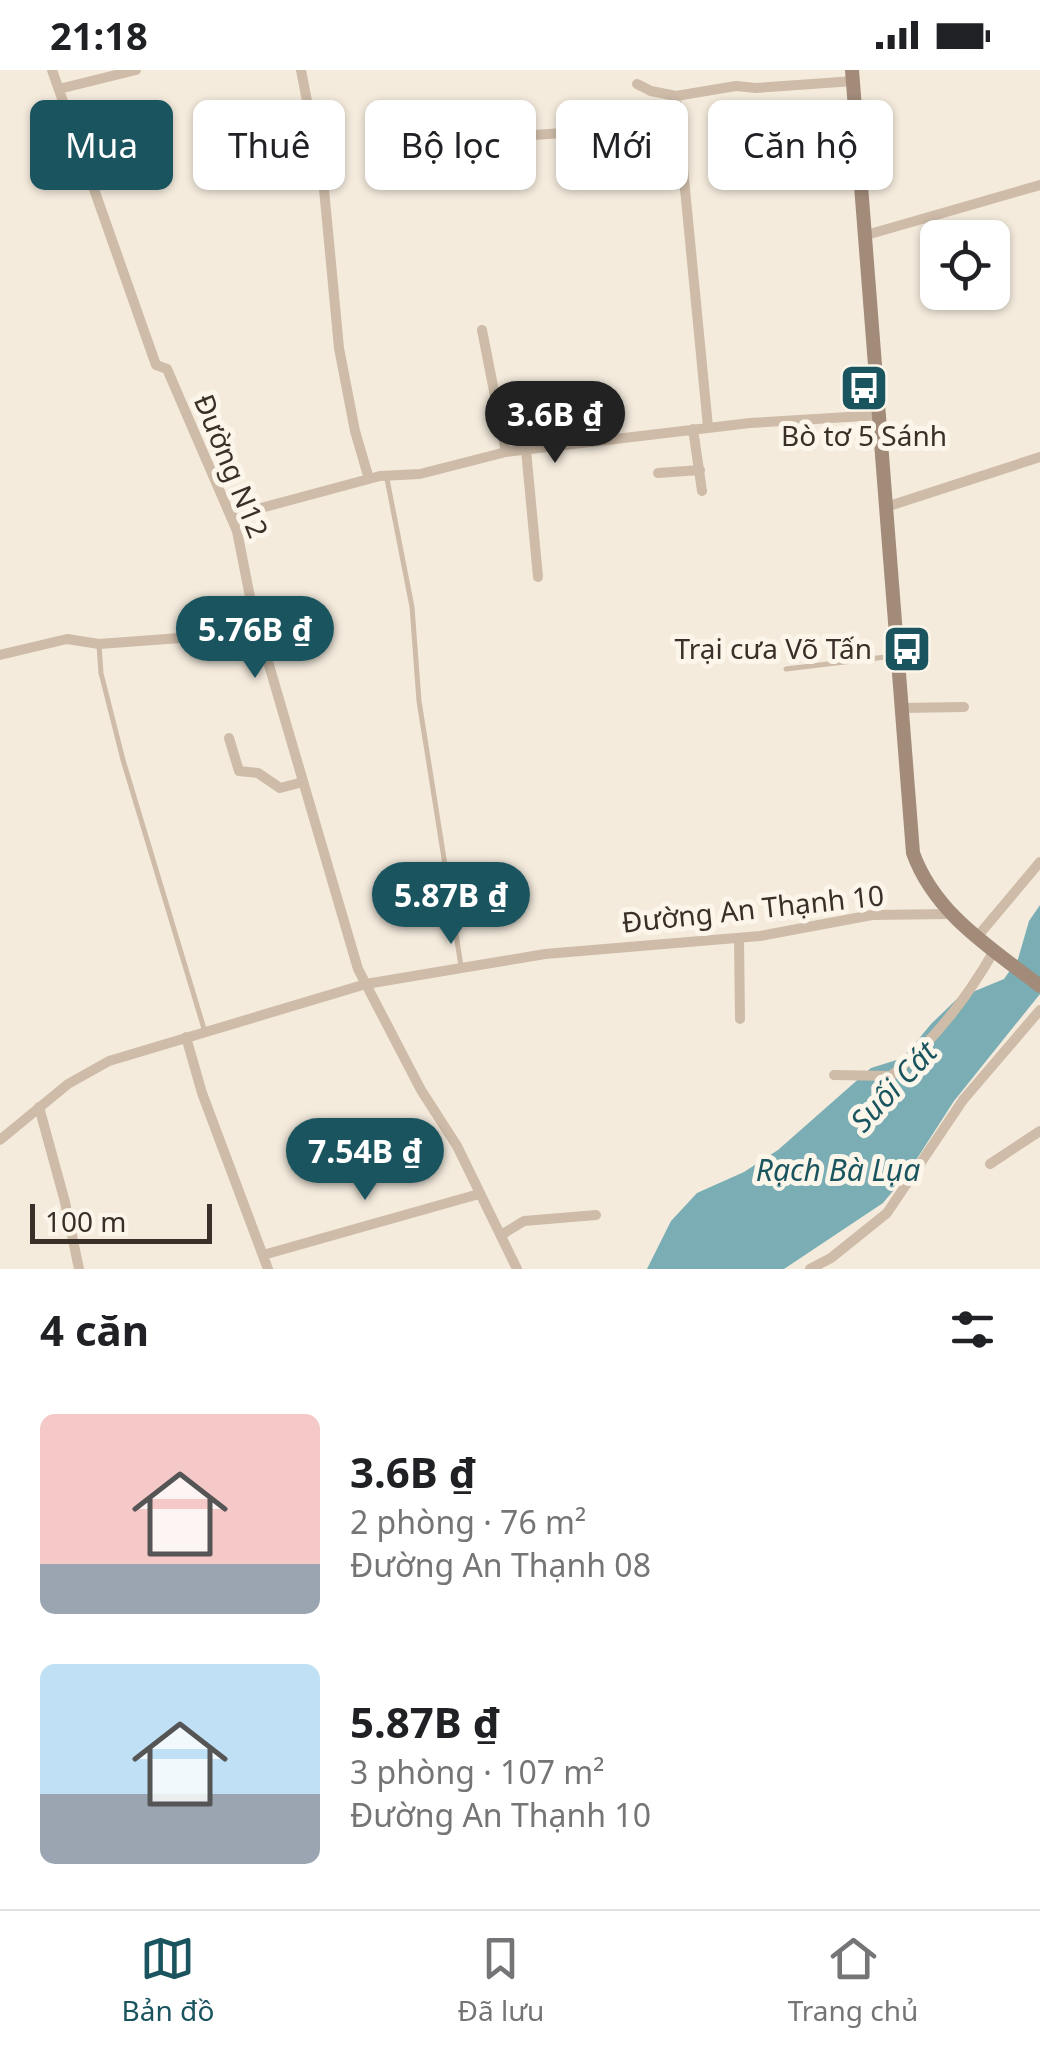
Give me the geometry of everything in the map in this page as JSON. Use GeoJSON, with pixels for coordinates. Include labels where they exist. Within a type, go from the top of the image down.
{"type":"FeatureCollection","features":[{"type":"Feature","properties":{"kind":"main road"},"geometry":{"type":"LineString","coordinates":[[853,76],[913,853],[923,879],[952,914],[1040,986]]}},
{"type":"Feature","properties":{"kind":"street","name":"Đường N12"},"geometry":{"type":"LineString","coordinates":[[52,70],[156,364],[168,368],[231,516],[337,900],[366,984],[421,1090],[457,1146],[479,1194],[509,1229],[517,1269]]}},
{"type":"Feature","properties":{"kind":"street"},"geometry":{"type":"LineString","coordinates":[[59,88],[136,70]]}},
{"type":"Feature","properties":{"kind":"street"},"geometry":{"type":"LineString","coordinates":[[302,70],[324,190],[339,348],[368,479]]}},
{"type":"Feature","properties":{"kind":"street"},"geometry":{"type":"LineString","coordinates":[[637,84],[676,96],[736,86],[756,88],[853,76]]}},
{"type":"Feature","properties":{"kind":"street"},"geometry":{"type":"LineString","coordinates":[[676,96],[676,100]]}},
{"type":"Feature","properties":{"kind":"street"},"geometry":{"type":"LineString","coordinates":[[863,236],[1040,185]]}},
{"type":"Feature","properties":{"kind":"street"},"geometry":{"type":"LineString","coordinates":[[685,190],[708,428]]}},
{"type":"Feature","properties":{"kind":"street"},"geometry":{"type":"LineString","coordinates":[[482,330],[506,452]]}},
{"type":"Feature","properties":{"kind":"street"},"geometry":{"type":"LineString","coordinates":[[231,516],[368,479],[420,474],[506,452],[693,429],[881,415]]}},
{"type":"Feature","properties":{"kind":"street"},"geometry":{"type":"LineString","coordinates":[[693,429],[702,492]]}},
{"type":"Feature","properties":{"kind":"street"},"geometry":{"type":"LineString","coordinates":[[526,450],[538,577]]}},
{"type":"Feature","properties":{"kind":"street"},"geometry":{"type":"LineString","coordinates":[[886,507],[1040,457]]}},
{"type":"Feature","properties":{"kind":"street"},"geometry":{"type":"LineString","coordinates":[[658,473],[700,470]]}},
{"type":"Feature","properties":{"kind":"street"},"geometry":{"type":"LineString","coordinates":[[0,655],[67,639],[99,644],[261,632]]}},
{"type":"Feature","properties":{"kind":"street"},"geometry":{"type":"LineString","coordinates":[[901,708],[964,707]]}},
{"type":"Feature","properties":{"kind":"street"},"geometry":{"type":"LineString","coordinates":[[229,738],[239,771],[258,773],[280,788],[303,782]]}},
{"type":"Feature","properties":{"kind":"street"},"geometry":{"type":"LineString","coordinates":[[978,938],[1040,862]]}},
{"type":"Feature","properties":{"kind":"street","name":"Đường An Thạnh 10"},"geometry":{"type":"LineString","coordinates":[[0,1140],[86,1072],[366,984],[545,954],[740,938],[872,915],[952,914]]}},
{"type":"Feature","properties":{"kind":"street"},"geometry":{"type":"LineString","coordinates":[[740,938],[740,1019]]}},
{"type":"Feature","properties":{"kind":"street"},"geometry":{"type":"LineString","coordinates":[[834,1075],[891,1076],[923,1048],[1000,955]]}},
{"type":"Feature","properties":{"kind":"street"},"geometry":{"type":"LineString","coordinates":[[810,1269],[831,1258],[887,1213],[964,1100],[1040,1010]]}},
{"type":"Feature","properties":{"kind":"street"},"geometry":{"type":"LineString","coordinates":[[186,1038],[202,1093],[268,1269]]}},
{"type":"Feature","properties":{"kind":"street"},"geometry":{"type":"LineString","coordinates":[[39,1107],[66,1202],[79,1269]]}},
{"type":"Feature","properties":{"kind":"street"},"geometry":{"type":"LineString","coordinates":[[990,1164],[1040,1131]]}},
{"type":"Feature","properties":{"kind":"street"},"geometry":{"type":"LineString","coordinates":[[262,1256],[479,1194]]}},
{"type":"Feature","properties":{"kind":"street"},"geometry":{"type":"LineString","coordinates":[[509,1229],[596,1215]]}},
{"type":"Feature","properties":{"kind":"lane"},"geometry":{"type":"LineString","coordinates":[[386,476],[412,607],[419,701],[460,966]]}},
{"type":"Feature","properties":{"kind":"lane"},"geometry":{"type":"LineString","coordinates":[[99,644],[101,674],[123,760],[206,1032]]}},
{"type":"Feature","properties":{"kind":"lane"},"geometry":{"type":"LineString","coordinates":[[786,669],[897,656]]}},
{"type":"Feature","properties":{"kind":"water","name":"Rạch Bà Lụa"},"geometry":{"type":"Polygon","coordinates":[[[1040,905],[1040,994],[954,1101],[907,1174],[883,1203],[784,1269],[647,1269],[671,1221],[697,1193],[744,1172],[778,1150],[871,1068],[903,1058],[958,998],[1004,979],[1018,959],[1029,921],[1040,905]]]}},
{"type":"Feature","properties":{"kind":"place","name":"Bò tơ 5 Sánh"},"geometry":{"type":"Point","coordinates":[864,388]}},
{"type":"Feature","properties":{"kind":"place","name":"Trại cưa Võ Tấn"},"geometry":{"type":"Point","coordinates":[907,649]}},
{"type":"Feature","properties":{"kind":"water label","name":"Suối Cát"},"geometry":{"type":"Point","coordinates":[894,1087]}}]}
